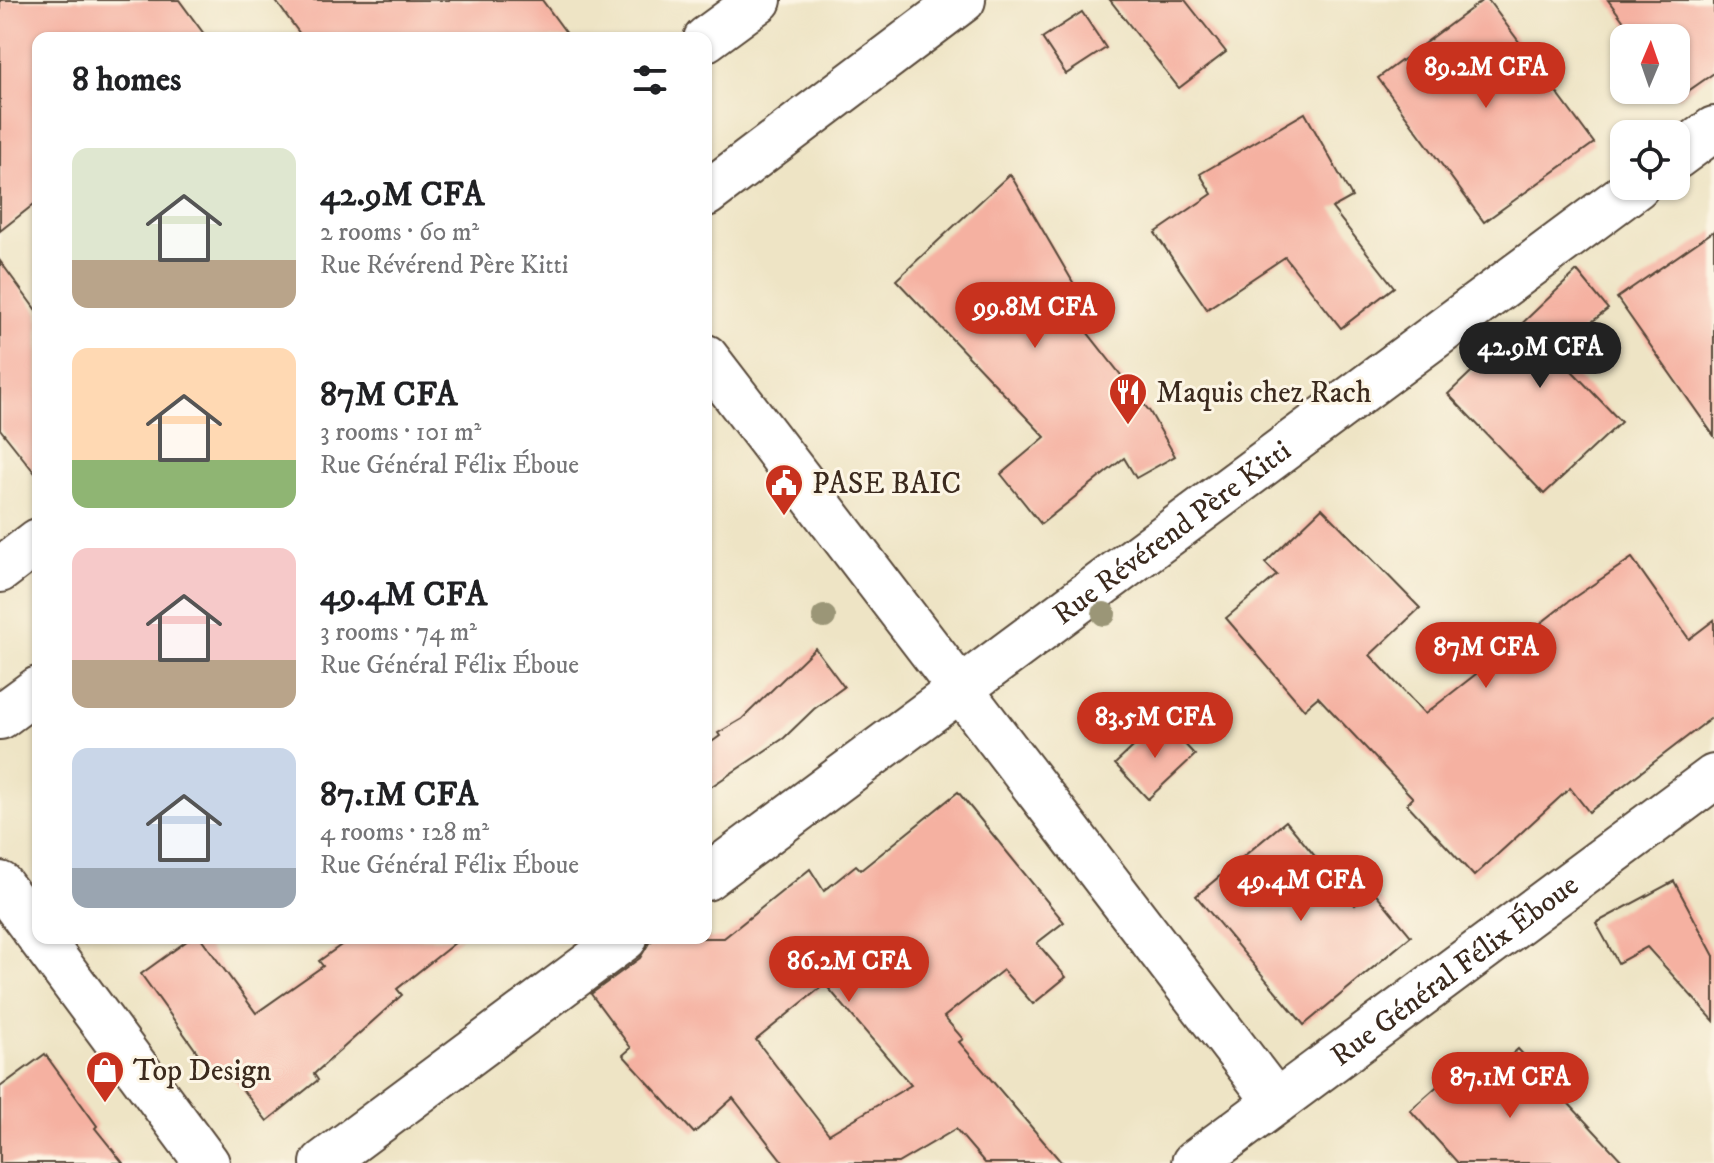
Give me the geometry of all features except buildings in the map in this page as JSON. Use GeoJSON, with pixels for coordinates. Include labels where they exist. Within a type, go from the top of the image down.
{"type":"FeatureCollection","features":[{"type":"Feature","properties":{"kind":"street"},"geometry":{"type":"LineString","coordinates":[[712,35],[759,0]]}},
{"type":"Feature","properties":{"kind":"street"},"geometry":{"type":"LineString","coordinates":[[712,189],[963,0]]}},
{"type":"Feature","properties":{"kind":"street"},"geometry":{"type":"LineString","coordinates":[[1690,147],[1714,129]]}},
{"type":"Feature","properties":{"kind":"street","name":"Rue Révérend Père Kitti"},"geometry":{"type":"LineString","coordinates":[[712,874],[1618,200]]}},
{"type":"Feature","properties":{"kind":"street"},"geometry":{"type":"LineString","coordinates":[[712,365],[1276,1102]]}},
{"type":"Feature","properties":{"kind":"street"},"geometry":{"type":"LineString","coordinates":[[0,570],[32,546]]}},
{"type":"Feature","properties":{"kind":"street"},"geometry":{"type":"LineString","coordinates":[[0,717],[32,693]]}},
{"type":"Feature","properties":{"kind":"street","name":"Rue Général Félix Éboue"},"geometry":{"type":"LineString","coordinates":[[1194,1163],[1714,777]]}},
{"type":"Feature","properties":{"kind":"street"},"geometry":{"type":"LineString","coordinates":[[0,884],[32,927]]}},
{"type":"Feature","properties":{"kind":"street"},"geometry":{"type":"LineString","coordinates":[[44,944],[207,1163]]}},
{"type":"Feature","properties":{"kind":"street"},"geometry":{"type":"LineString","coordinates":[[323,1163],[617,944]]}},
{"type":"Feature","properties":{"kind":"place","name":"Maquis chez Rach"},"geometry":{"type":"Point","coordinates":[1128,426]}},
{"type":"Feature","properties":{"kind":"place","name":"PASE BAIC"},"geometry":{"type":"Point","coordinates":[784,517]}},
{"type":"Feature","properties":{"kind":"place","name":"Top Design"},"geometry":{"type":"Point","coordinates":[105,1104]}}]}
